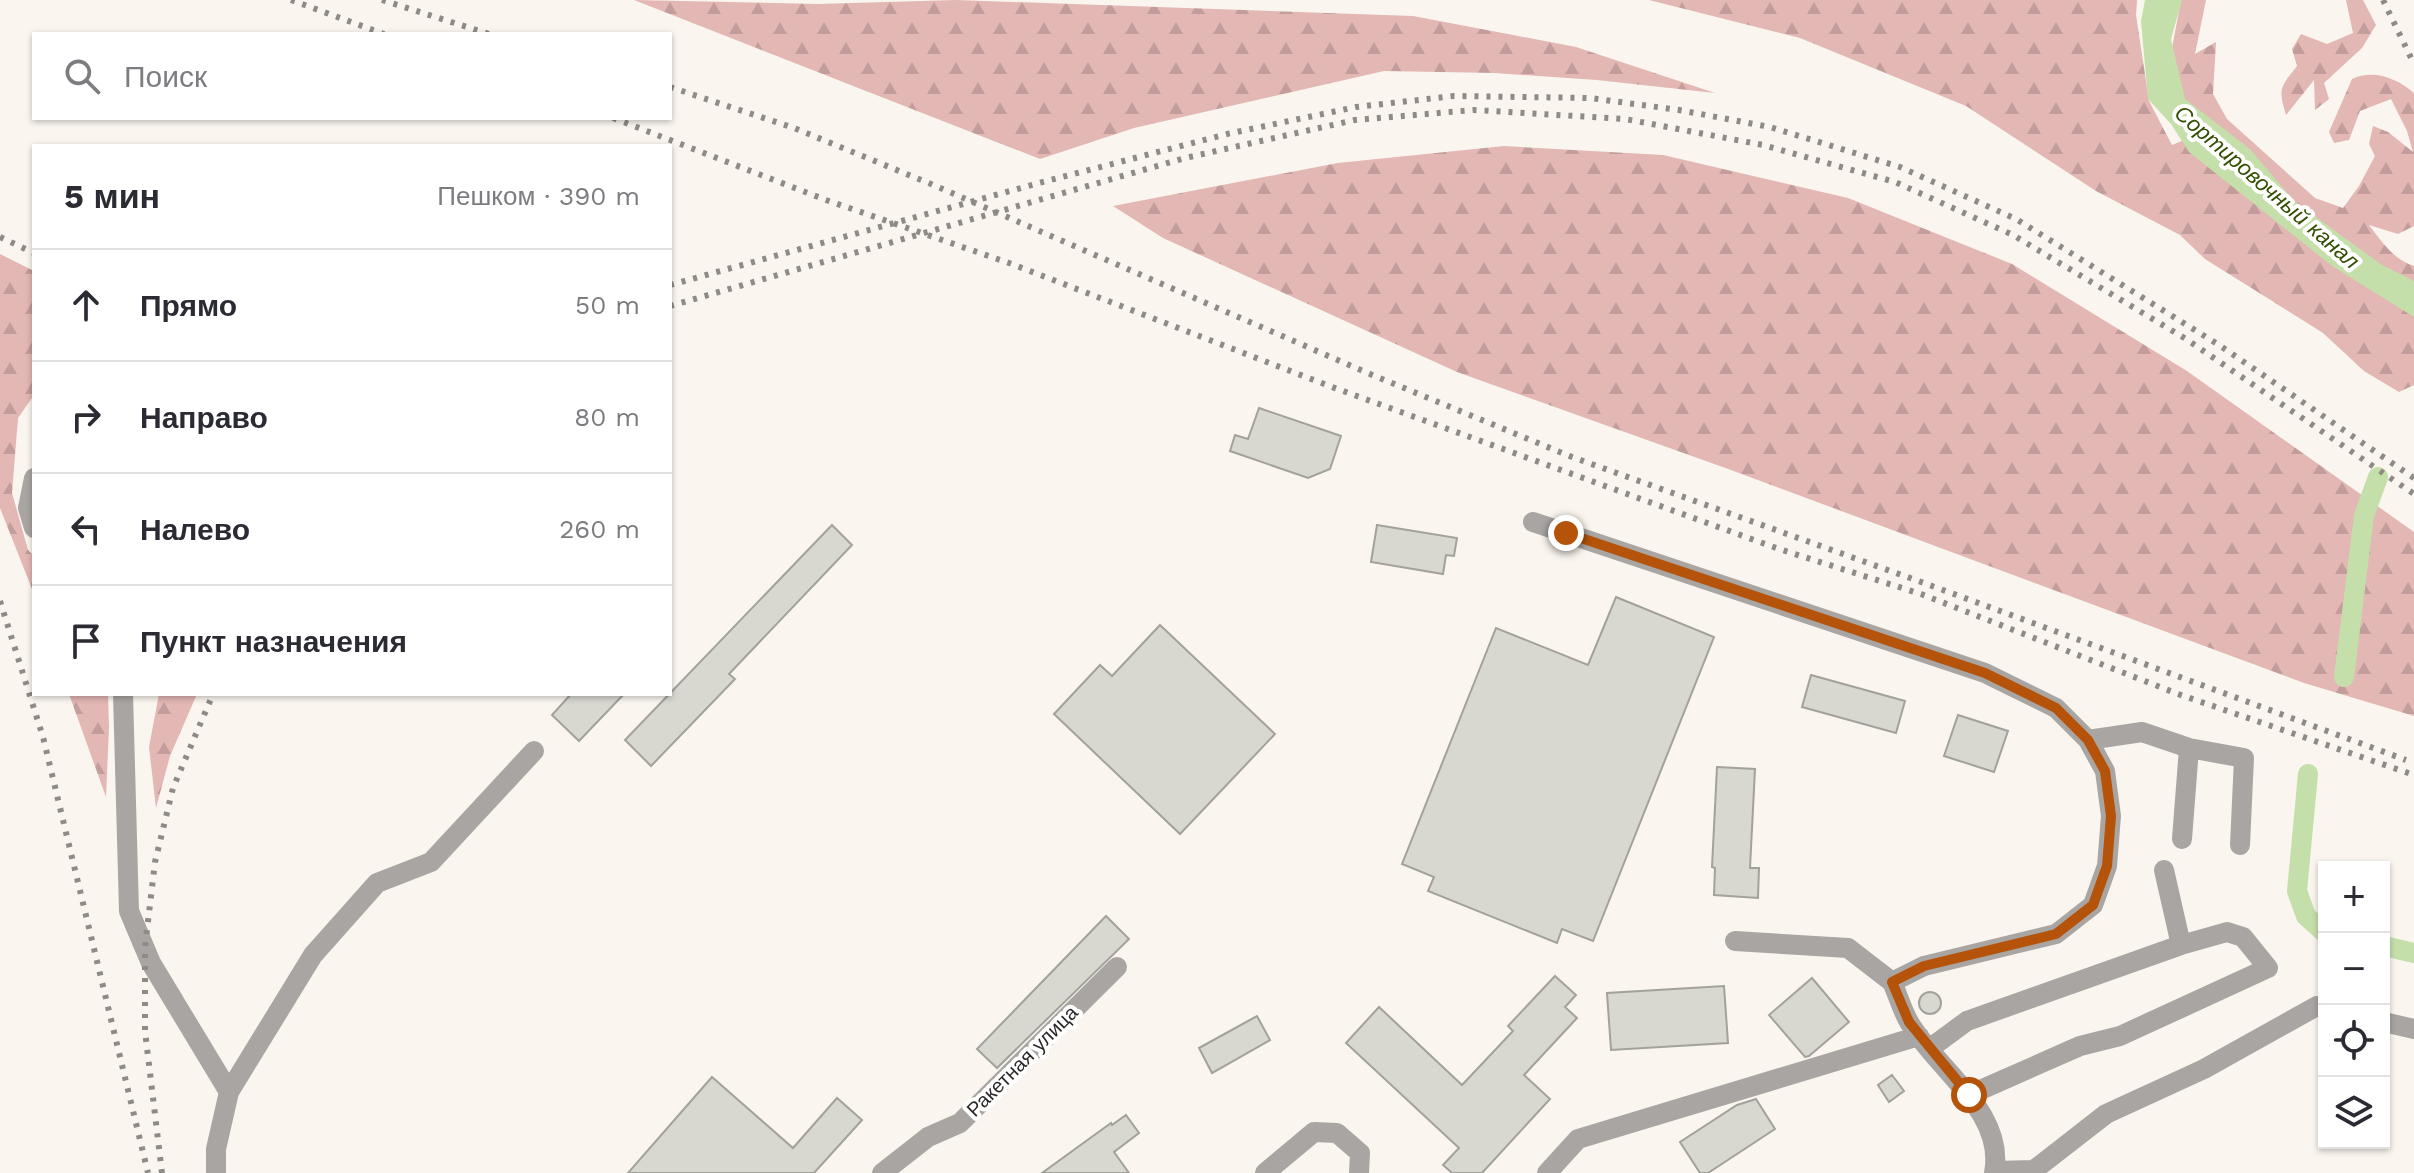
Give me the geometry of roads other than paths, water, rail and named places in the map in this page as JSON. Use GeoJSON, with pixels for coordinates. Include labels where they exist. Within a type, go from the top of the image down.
{"type":"FeatureCollection","features":[{"type":"Feature","properties":{"kind":"lane"},"geometry":{"type":"LineString","coordinates":[[32,488],[28,508],[32,521]]}},
{"type":"Feature","properties":{"kind":"lane"},"geometry":{"type":"LineString","coordinates":[[1533,522],[1985,673],[2056,708],[2088,740],[2105,771],[2111,816],[2107,866],[2093,905],[2056,934],[1924,966],[1892,982]]}},
{"type":"Feature","properties":{"kind":"lane"},"geometry":{"type":"LineString","coordinates":[[123,696],[129,911],[151,963],[229,1092]]}},
{"type":"Feature","properties":{"kind":"lane"},"geometry":{"type":"LineString","coordinates":[[2088,740],[2142,732],[2189,748],[2244,758],[2240,845]]}},
{"type":"Feature","properties":{"kind":"lane"},"geometry":{"type":"LineString","coordinates":[[2182,839],[2189,748]]}},
{"type":"Feature","properties":{"kind":"lane"},"geometry":{"type":"LineString","coordinates":[[216,1173],[216,1149],[229,1092],[313,955],[377,883],[431,862],[534,751]]}},
{"type":"Feature","properties":{"kind":"lane"},"geometry":{"type":"LineString","coordinates":[[2164,870],[2181,945]]}},
{"type":"Feature","properties":{"kind":"lane"},"geometry":{"type":"LineString","coordinates":[[1547,1173],[1578,1139],[1924,1042],[1967,1021],[2181,945],[2227,932],[2243,937],[2268,968],[2120,1036],[2080,1046],[1969,1095]]}},
{"type":"Feature","properties":{"kind":"lane"},"geometry":{"type":"LineString","coordinates":[[1735,941],[1848,948],[1892,982],[1909,1022],[1969,1095],[1985,1123],[1996,1152],[1995,1172],[2034,1170],[2106,1114],[2204,1069],[2318,1006]]}},
{"type":"Feature","properties":{"kind":"lane","name":"Ракетная улица"},"geometry":{"type":"LineString","coordinates":[[882,1173],[928,1137],[960,1123],[1117,967]]}},
{"type":"Feature","properties":{"kind":"lane"},"geometry":{"type":"LineString","coordinates":[[2390,1023],[2414,1029]]}},
{"type":"Feature","properties":{"kind":"lane"},"geometry":{"type":"LineString","coordinates":[[1265,1173],[1314,1132],[1337,1133],[1360,1153],[1359,1173]]}},
{"type":"Feature","properties":{"kind":"water"},"geometry":{"type":"Polygon","coordinates":[[[2145,0],[2182,0],[2171,39],[2185,99],[2250,149],[2294,201],[2382,265],[2414,281],[2414,317],[2332,266],[2189,152],[2171,124],[2148,99],[2141,21],[2145,0]]]}},
{"type":"Feature","properties":{"kind":"waterway","name":"Сортировочный канал"},"geometry":{"type":"LineString","coordinates":[[2344,677],[2364,516],[2378,477]]}},
{"type":"Feature","properties":{"kind":"waterway","name":"Сортировочный канал"},"geometry":{"type":"LineString","coordinates":[[2308,774],[2297,891],[2306,916],[2318,927]]}},
{"type":"Feature","properties":{"kind":"waterway","name":"Сортировочный канал"},"geometry":{"type":"LineString","coordinates":[[2390,947],[2414,953]]}},
{"type":"Feature","properties":{"kind":"railway"},"geometry":{"type":"LineString","coordinates":[[291,0],[379,32]]}},
{"type":"Feature","properties":{"kind":"railway"},"geometry":{"type":"LineString","coordinates":[[382,0],[483,32]]}},
{"type":"Feature","properties":{"kind":"railway"},"geometry":{"type":"LineString","coordinates":[[2383,0],[2414,64]]}},
{"type":"Feature","properties":{"kind":"railway"},"geometry":{"type":"LineString","coordinates":[[672,88],[794,128],[931,184],[1370,374],[1572,457],[2406,760]]}},
{"type":"Feature","properties":{"kind":"railway"},"geometry":{"type":"LineString","coordinates":[[672,284],[1227,134],[1356,107],[1454,96],[1590,98],[1770,127],[1900,167],[2016,219],[2219,345],[2414,478]]}},
{"type":"Feature","properties":{"kind":"railway"},"geometry":{"type":"LineString","coordinates":[[672,305],[1185,158],[1355,120],[1474,110],[1625,119],[1763,145],[1895,182],[2013,235],[2186,339],[2414,494]]}},
{"type":"Feature","properties":{"kind":"railway"},"geometry":{"type":"LineString","coordinates":[[618,120],[826,200],[1009,263],[1332,387],[1779,549],[1921,594],[2178,694],[2414,775]]}},
{"type":"Feature","properties":{"kind":"railway"},"geometry":{"type":"LineString","coordinates":[[0,237],[32,252]]}},
{"type":"Feature","properties":{"kind":"railway"},"geometry":{"type":"LineString","coordinates":[[0,601],[43,737],[148,1173]]}},
{"type":"Feature","properties":{"kind":"railway"},"geometry":{"type":"LineString","coordinates":[[162,1173],[145,1031],[145,947],[155,862],[173,788],[212,696]]}}]}
